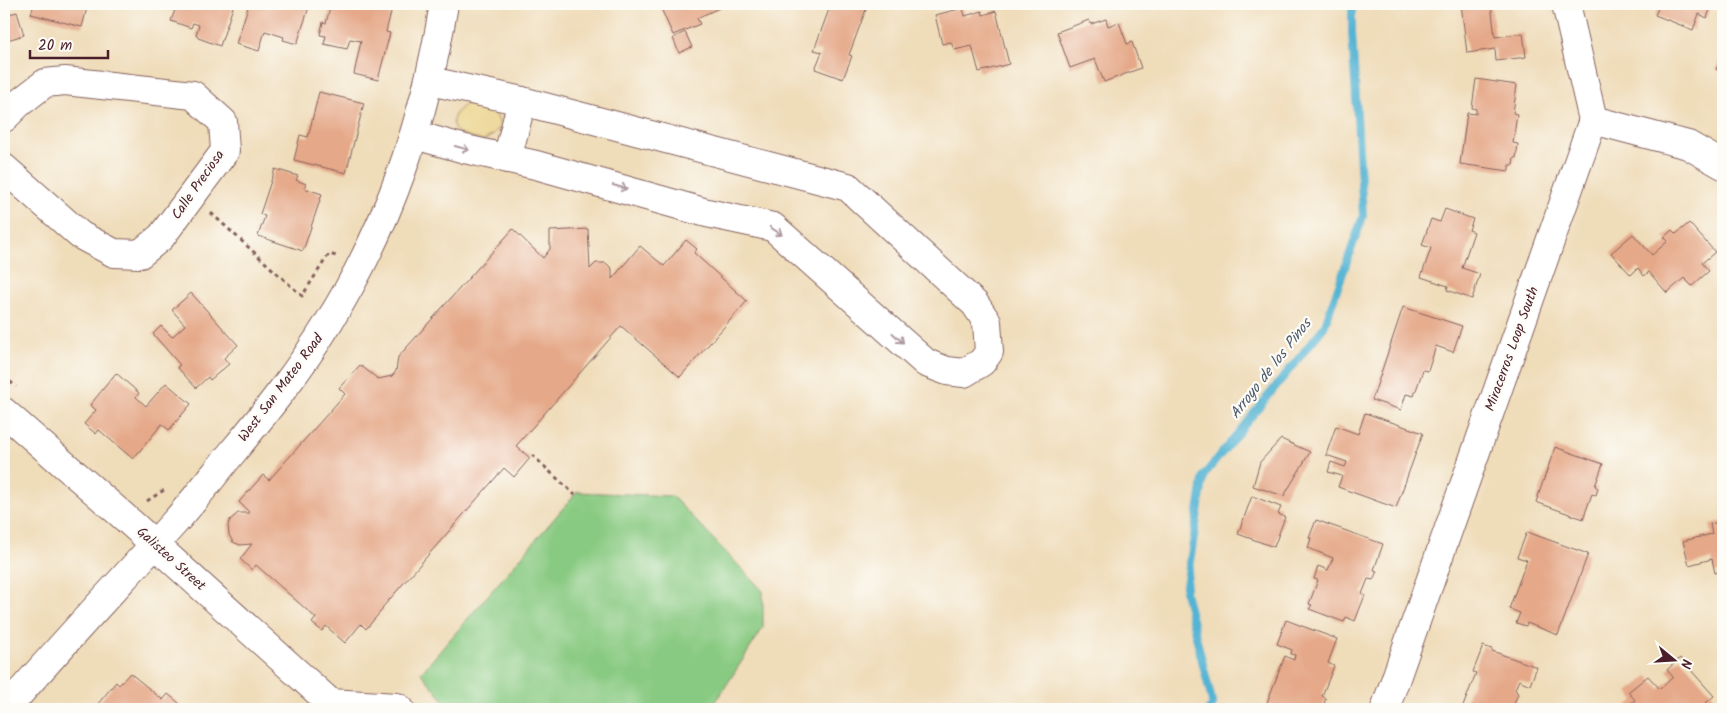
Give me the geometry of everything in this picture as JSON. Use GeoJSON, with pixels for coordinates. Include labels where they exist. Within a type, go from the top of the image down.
{"type":"FeatureCollection","features":[{"type":"Feature","properties":{"kind":"street","name":"West San Mateo Road"},"geometry":{"type":"LineString","coordinates":[[6,709],[174,522],[270,407],[328,325],[372,244],[415,135],[430,81],[444,4]]}},
{"type":"Feature","properties":{"kind":"street"},"geometry":{"type":"LineString","coordinates":[[1566,4],[1593,120],[1688,145],[1723,166]]}},
{"type":"Feature","properties":{"kind":"street","name":"Calle Preciosa"},"geometry":{"type":"LineString","coordinates":[[4,118],[44,83],[65,81],[193,95],[223,122],[225,151],[161,236],[140,254],[114,253],[80,235],[4,168]]}},
{"type":"Feature","properties":{"kind":"street"},"geometry":{"type":"LineString","coordinates":[[415,135],[536,165],[707,213],[773,227],[926,363],[947,372],[964,373],[982,362],[989,352],[987,322],[975,304],[848,187],[522,101],[430,81]]}},
{"type":"Feature","properties":{"kind":"street"},"geometry":{"type":"LineString","coordinates":[[508,159],[522,101]]}},
{"type":"Feature","properties":{"kind":"street","name":"Miracerros Loop South"},"geometry":{"type":"LineString","coordinates":[[1385,709],[1593,120]]}},
{"type":"Feature","properties":{"kind":"street","name":"Galisteo Street"},"geometry":{"type":"LineString","coordinates":[[4,412],[334,706]]}},
{"type":"Feature","properties":{"kind":"street"},"geometry":{"type":"LineString","coordinates":[[334,706],[397,707],[400,709]]}},
{"type":"Feature","properties":{"kind":"path"},"geometry":{"type":"LineString","coordinates":[[194,192],[214,217],[302,296],[329,254],[336,256]]}},
{"type":"Feature","properties":{"kind":"path"},"geometry":{"type":"LineString","coordinates":[[332,264],[340,248]]}},
{"type":"Feature","properties":{"kind":"path"},"geometry":{"type":"LineString","coordinates":[[532,454],[575,495]]}},
{"type":"Feature","properties":{"kind":"path"},"geometry":{"type":"LineString","coordinates":[[148,502],[168,487]]}},
{"type":"Feature","properties":{"kind":"green space"},"geometry":{"type":"Polygon","coordinates":[[[577,492],[672,496],[763,591],[763,628],[711,709],[451,709],[421,673],[577,492]]]}},
{"type":"Feature","properties":{"kind":"sand"},"geometry":{"type":"Polygon","coordinates":[[[466,104],[488,108],[495,114],[500,126],[493,135],[483,141],[457,132],[454,128],[453,120],[458,111],[466,104]]]}},
{"type":"Feature","properties":{"kind":"building"},"geometry":{"type":"Polygon","coordinates":[[[34,4],[88,4],[82,27],[31,14],[34,4]]]}},
{"type":"Feature","properties":{"kind":"building"},"geometry":{"type":"Polygon","coordinates":[[[177,4],[234,4],[220,46],[198,38],[196,35],[199,25],[193,23],[191,28],[171,21],[177,4]]]}},
{"type":"Feature","properties":{"kind":"building"},"geometry":{"type":"Polygon","coordinates":[[[249,4],[310,4],[297,44],[283,40],[284,37],[265,31],[259,51],[236,44],[249,4]]]}},
{"type":"Feature","properties":{"kind":"building"},"geometry":{"type":"Polygon","coordinates":[[[331,4],[393,4],[386,32],[390,33],[378,80],[354,74],[361,41],[350,39],[347,49],[324,44],[326,36],[320,35],[323,22],[326,23],[331,4]]]}},
{"type":"Feature","properties":{"kind":"building"},"geometry":{"type":"Polygon","coordinates":[[[659,4],[728,4],[697,18],[700,24],[673,35],[659,4]]]}},
{"type":"Feature","properties":{"kind":"building"},"geometry":{"type":"Polygon","coordinates":[[[831,4],[868,4],[849,55],[852,56],[843,79],[815,69],[822,52],[814,50],[831,4]]]}},
{"type":"Feature","properties":{"kind":"building"},"geometry":{"type":"Polygon","coordinates":[[[1461,4],[1491,4],[1495,37],[1523,33],[1526,57],[1496,61],[1495,49],[1467,53],[1461,4]]]}},
{"type":"Feature","properties":{"kind":"building"},"geometry":{"type":"Polygon","coordinates":[[[1660,4],[1712,4],[1707,18],[1699,14],[1693,30],[1655,15],[1660,4]]]}},
{"type":"Feature","properties":{"kind":"building"},"geometry":{"type":"Polygon","coordinates":[[[963,8],[965,16],[982,11],[983,15],[996,11],[1009,64],[979,72],[972,46],[954,50],[951,42],[942,44],[935,15],[963,8]]]}},
{"type":"Feature","properties":{"kind":"building"},"geometry":{"type":"Polygon","coordinates":[[[6,9],[9,14],[17,12],[24,35],[4,41],[4,10],[6,9]]]}},
{"type":"Feature","properties":{"kind":"building"},"geometry":{"type":"Polygon","coordinates":[[[1106,19],[1108,26],[1119,22],[1127,44],[1132,42],[1141,68],[1104,82],[1095,59],[1070,68],[1057,32],[1089,20],[1091,24],[1106,19]]]}},
{"type":"Feature","properties":{"kind":"building"},"geometry":{"type":"Polygon","coordinates":[[[685,32],[692,47],[679,53],[673,38],[685,32]]]}},
{"type":"Feature","properties":{"kind":"building"},"geometry":{"type":"Polygon","coordinates":[[[1723,57],[1723,74],[1716,69],[1723,57]]]}},
{"type":"Feature","properties":{"kind":"building"},"geometry":{"type":"Polygon","coordinates":[[[1476,79],[1517,85],[1513,113],[1517,114],[1513,143],[1518,144],[1516,158],[1514,158],[1513,165],[1509,165],[1509,171],[1460,164],[1467,113],[1476,114],[1476,109],[1472,108],[1476,79]]]}},
{"type":"Feature","properties":{"kind":"building"},"geometry":{"type":"Polygon","coordinates":[[[319,92],[364,103],[346,173],[294,160],[300,135],[308,137],[319,92]]]}},
{"type":"Feature","properties":{"kind":"building"},"geometry":{"type":"Polygon","coordinates":[[[275,169],[298,176],[296,180],[306,184],[304,188],[322,194],[303,251],[258,236],[265,216],[260,214],[275,169]]]}},
{"type":"Feature","properties":{"kind":"building"},"geometry":{"type":"Polygon","coordinates":[[[1445,209],[1473,219],[1469,230],[1474,232],[1462,268],[1480,274],[1472,299],[1447,290],[1448,286],[1421,277],[1431,248],[1422,245],[1431,219],[1440,222],[1445,209]]]}},
{"type":"Feature","properties":{"kind":"building"},"geometry":{"type":"Polygon","coordinates":[[[1689,223],[1715,252],[1702,263],[1709,271],[1692,286],[1684,278],[1667,293],[1649,272],[1644,276],[1638,268],[1631,275],[1611,253],[1633,234],[1652,255],[1668,241],[1664,237],[1672,230],[1676,234],[1689,223]]]}},
{"type":"Feature","properties":{"kind":"building"},"geometry":{"type":"Polygon","coordinates":[[[513,229],[543,258],[550,249],[550,231],[588,229],[590,269],[596,263],[606,263],[612,269],[612,279],[640,246],[664,266],[686,240],[697,249],[694,253],[747,301],[680,377],[621,326],[516,446],[530,458],[514,477],[504,468],[382,608],[366,629],[361,624],[345,643],[326,626],[322,631],[312,623],[316,618],[256,565],[252,570],[240,559],[252,544],[240,545],[233,542],[229,535],[228,525],[230,520],[238,513],[250,513],[239,502],[263,475],[269,480],[345,394],[339,388],[360,365],[378,379],[392,376],[396,371],[398,357],[513,229]]]}},
{"type":"Feature","properties":{"kind":"building"},"geometry":{"type":"Polygon","coordinates":[[[191,293],[238,345],[224,358],[229,364],[210,380],[208,377],[196,388],[177,367],[180,365],[153,334],[161,326],[172,337],[185,325],[172,310],[191,293]]]}},
{"type":"Feature","properties":{"kind":"building"},"geometry":{"type":"Polygon","coordinates":[[[1403,307],[1462,326],[1453,352],[1436,346],[1428,371],[1423,370],[1414,396],[1406,394],[1401,410],[1372,400],[1403,307]]]}},
{"type":"Feature","properties":{"kind":"building"},"geometry":{"type":"Polygon","coordinates":[[[116,373],[139,393],[136,397],[146,406],[166,383],[191,404],[169,430],[162,424],[133,459],[99,430],[96,434],[84,424],[96,410],[90,405],[116,373]]]}},
{"type":"Feature","properties":{"kind":"building"},"geometry":{"type":"Polygon","coordinates":[[[1365,413],[1423,433],[1396,508],[1338,487],[1342,476],[1328,472],[1331,462],[1345,467],[1347,462],[1326,455],[1336,426],[1358,434],[1365,413]]]}},
{"type":"Feature","properties":{"kind":"building"},"geometry":{"type":"Polygon","coordinates":[[[1281,439],[1310,452],[1284,496],[1253,486],[1260,462],[1281,439]]]}},
{"type":"Feature","properties":{"kind":"building"},"geometry":{"type":"Polygon","coordinates":[[[1555,447],[1603,464],[1595,486],[1598,488],[1596,495],[1592,494],[1583,519],[1536,502],[1555,447]]]}},
{"type":"Feature","properties":{"kind":"building"},"geometry":{"type":"Polygon","coordinates":[[[1252,496],[1281,507],[1278,514],[1285,517],[1274,547],[1238,534],[1252,496]]]}},
{"type":"Feature","properties":{"kind":"building"},"geometry":{"type":"Polygon","coordinates":[[[1316,520],[1383,544],[1374,570],[1377,571],[1373,580],[1368,579],[1362,594],[1365,595],[1355,621],[1346,617],[1344,622],[1309,609],[1312,605],[1309,604],[1318,580],[1314,579],[1318,566],[1328,570],[1333,558],[1308,548],[1311,538],[1309,538],[1316,520]]]}},
{"type":"Feature","properties":{"kind":"building"},"geometry":{"type":"Polygon","coordinates":[[[1723,521],[1723,571],[1715,573],[1712,559],[1689,565],[1683,541],[1712,534],[1710,524],[1723,521]]]}},
{"type":"Feature","properties":{"kind":"building"},"geometry":{"type":"Polygon","coordinates":[[[1527,532],[1588,554],[1558,635],[1527,623],[1526,626],[1516,623],[1520,613],[1509,609],[1527,560],[1517,557],[1527,532]]]}},
{"type":"Feature","properties":{"kind":"building"},"geometry":{"type":"Polygon","coordinates":[[[1286,620],[1337,639],[1328,663],[1334,666],[1322,696],[1326,698],[1322,709],[1279,709],[1266,705],[1285,656],[1294,660],[1295,655],[1291,654],[1292,650],[1277,644],[1286,620]]]}},
{"type":"Feature","properties":{"kind":"building"},"geometry":{"type":"Polygon","coordinates":[[[1483,646],[1537,667],[1530,685],[1519,680],[1515,689],[1518,694],[1512,709],[1462,709],[1476,673],[1473,672],[1483,646]]]}},
{"type":"Feature","properties":{"kind":"building"},"geometry":{"type":"Polygon","coordinates":[[[1680,658],[1714,696],[1700,708],[1698,706],[1694,709],[1627,709],[1627,706],[1635,700],[1628,692],[1648,676],[1660,689],[1673,677],[1667,670],[1680,658]]]}},
{"type":"Feature","properties":{"kind":"building"},"geometry":{"type":"Polygon","coordinates":[[[130,673],[163,700],[168,694],[186,709],[99,709],[97,705],[116,682],[119,685],[130,673]]]}},
{"type":"Feature","properties":{"kind":"waterway","name":"Arroyo de los Pinos"},"geometry":{"type":"LineString","coordinates":[[1209,709],[1213,705],[1185,592],[1204,475],[1324,327],[1363,216],[1352,33],[1352,4]]}}]}
